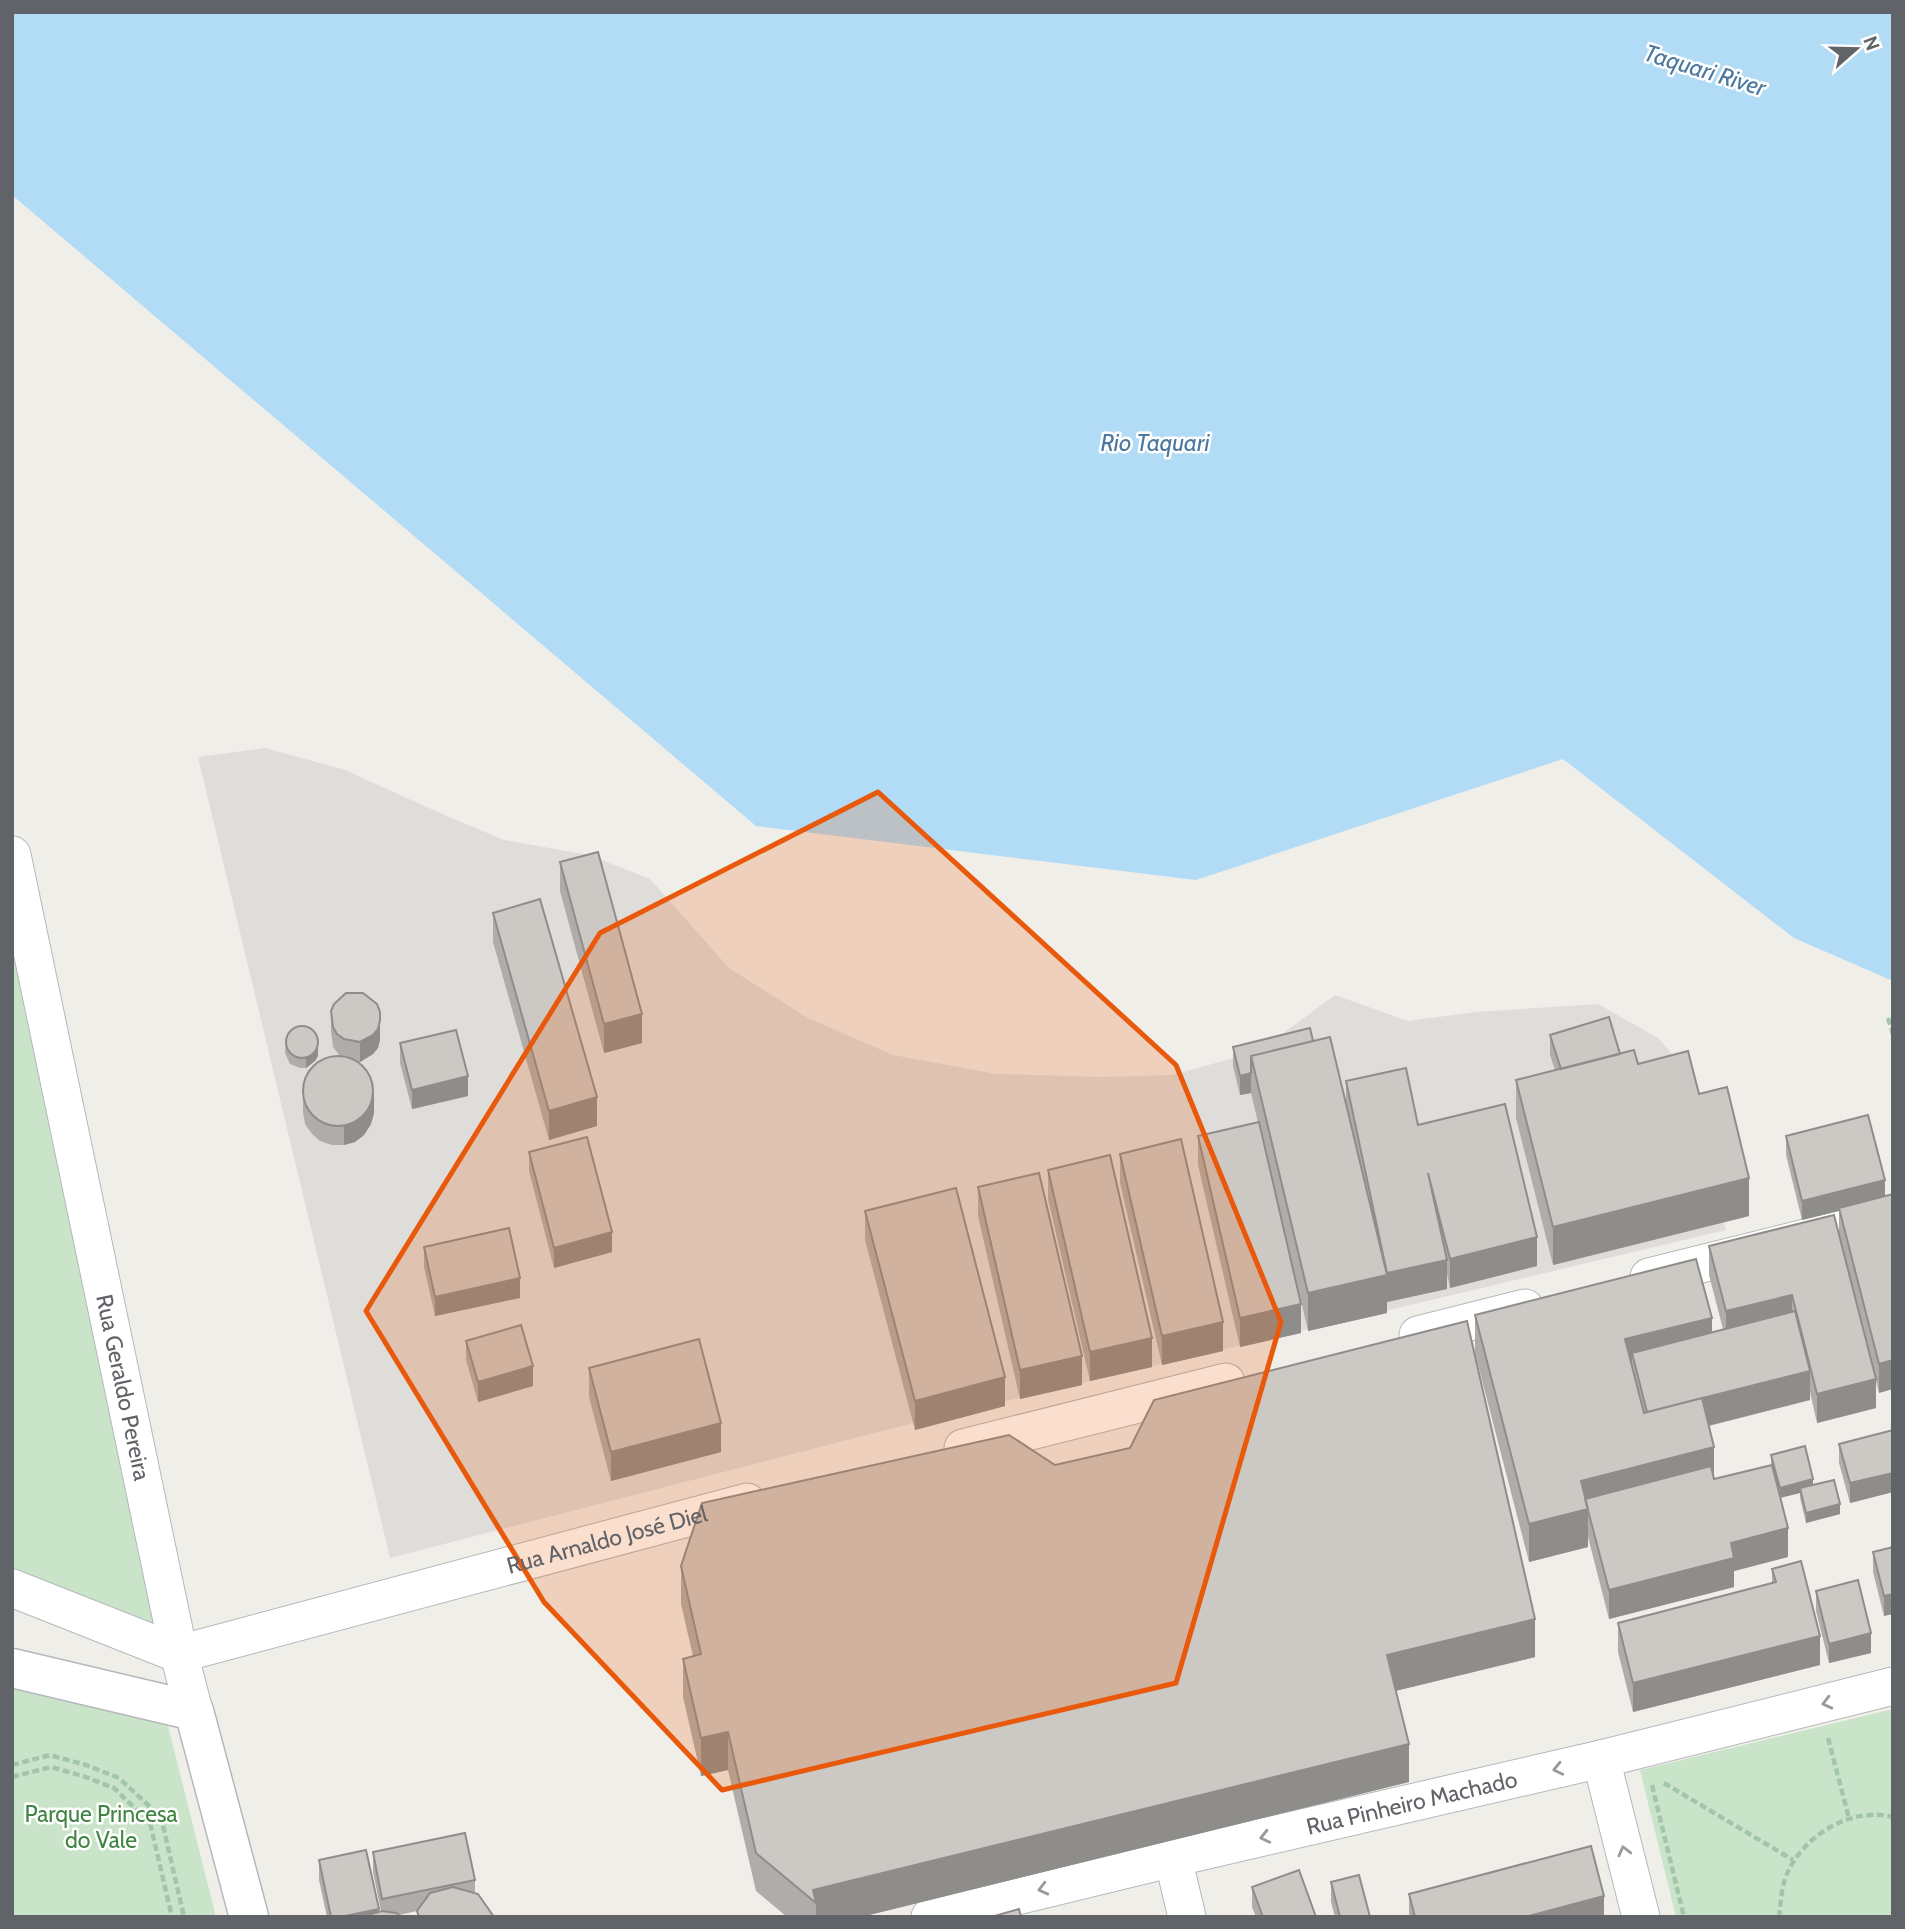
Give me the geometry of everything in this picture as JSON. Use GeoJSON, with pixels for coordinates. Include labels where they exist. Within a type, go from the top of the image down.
{"type":"FeatureCollection","features":[{"type":"Feature","properties":{"kind":"street","name":"Rua Geraldo Pereira"},"geometry":{"type":"LineString","coordinates":[[12,855],[179,1654],[249,1917]]}},
{"type":"Feature","properties":{"kind":"street"},"geometry":{"type":"LineString","coordinates":[[1623,1283],[1893,1216]]}},
{"type":"Feature","properties":{"kind":"street"},"geometry":{"type":"LineString","coordinates":[[1381,1344],[1556,1300]]}},
{"type":"Feature","properties":{"kind":"street"},"geometry":{"type":"LineString","coordinates":[[937,1455],[1260,1374]]}},
{"type":"Feature","properties":{"kind":"street","name":"Rua Arnaldo José Diel"},"geometry":{"type":"LineString","coordinates":[[179,1654],[775,1495]]}},
{"type":"Feature","properties":{"kind":"street"},"geometry":{"type":"LineString","coordinates":[[12,1588],[179,1654]]}},
{"type":"Feature","properties":{"kind":"street"},"geometry":{"type":"LineString","coordinates":[[12,1668],[194,1711]]}},
{"type":"Feature","properties":{"kind":"street","name":"Rua Pinheiro Machado"},"geometry":{"type":"LineString","coordinates":[[930,1917],[1601,1759],[1893,1686]]}},
{"type":"Feature","properties":{"kind":"street"},"geometry":{"type":"LineString","coordinates":[[1601,1759],[1641,1917]]}},
{"type":"Feature","properties":{"kind":"street"},"geometry":{"type":"LineString","coordinates":[[1172,1858],[1187,1917]]}},
{"type":"Feature","properties":{"kind":"path"},"geometry":{"type":"LineString","coordinates":[[1888,1018],[1893,1034]]}},
{"type":"Feature","properties":{"kind":"path"},"geometry":{"type":"LineString","coordinates":[[1826,1730],[1849,1818]]}},
{"type":"Feature","properties":{"kind":"path"},"geometry":{"type":"LineString","coordinates":[[12,1765],[50,1755],[119,1778],[160,1817],[184,1917]]}},
{"type":"Feature","properties":{"kind":"path"},"geometry":{"type":"LineString","coordinates":[[12,1777],[51,1767],[114,1788],[150,1823],[172,1917]]}},
{"type":"Feature","properties":{"kind":"path"},"geometry":{"type":"LineString","coordinates":[[1649,1773],[1684,1917]]}},
{"type":"Feature","properties":{"kind":"path"},"geometry":{"type":"LineString","coordinates":[[1660,1780],[1793,1860]]}},
{"type":"Feature","properties":{"kind":"path"},"geometry":{"type":"LineString","coordinates":[[1779,1917],[1785,1878],[1793,1860],[1812,1838],[1849,1818],[1882,1814],[1893,1817]]}},
{"type":"Feature","properties":{"kind":"highlighted area"},"geometry":{"type":"Polygon","coordinates":[[[878,792],[1176,1065],[1281,1322],[1176,1683],[722,1790],[544,1602],[366,1311],[600,933],[878,792]]]}},
{"type":"Feature","properties":{"kind":"shaded area"},"geometry":{"type":"Polygon","coordinates":[[[265,748],[345,770],[504,840],[589,855],[650,879],[729,968],[808,1018],[893,1055],[996,1074],[1102,1077],[1172,1075],[1259,1051],[1335,995],[1408,1021],[1476,1012],[1598,1004],[1658,1038],[1687,1071],[1726,1230],[913,1423],[390,1558],[198,757],[265,748]]]}},
{"type":"Feature","properties":{"kind":"green space"},"geometry":{"type":"Polygon","coordinates":[[[12,855],[179,1654],[12,1583],[12,855]]]}},
{"type":"Feature","properties":{"kind":"green space","name":"Parque Princesa do Vale"},"geometry":{"type":"Polygon","coordinates":[[[12,1682],[166,1718],[216,1917],[12,1917],[12,1682]]]}},
{"type":"Feature","properties":{"kind":"green space"},"geometry":{"type":"Polygon","coordinates":[[[1893,1709],[1893,1917],[1676,1917],[1640,1770],[1893,1709]]]}},
{"type":"Feature","properties":{"kind":"water","name":"Rio Taquari"},"geometry":{"type":"Polygon","coordinates":[[[12,12],[1893,12],[1893,981],[1794,938],[1563,759],[1196,880],[756,826],[12,195],[12,12]]]}},
{"type":"Feature","properties":{"kind":"building"},"geometry":{"type":"Polygon","coordinates":[[[598,852],[642,1014],[604,1024],[560,862],[598,852]]]}},
{"type":"Feature","properties":{"kind":"building"},"geometry":{"type":"Polygon","coordinates":[[[540,899],[597,1097],[549,1111],[493,913],[540,899]]]}},
{"type":"Feature","properties":{"kind":"building"},"geometry":{"type":"Polygon","coordinates":[[[346,993],[363,993],[377,1004],[380,1012],[378,1029],[360,1042],[344,1039],[333,1027],[331,1011],[334,1004],[346,993]]]}},
{"type":"Feature","properties":{"kind":"building"},"geometry":{"type":"Polygon","coordinates":[[[1609,1017],[1620,1054],[1561,1069],[1550,1035],[1609,1017]]]}},
{"type":"Feature","properties":{"kind":"building"},"geometry":{"type":"Polygon","coordinates":[[[302,1026],[313,1031],[318,1042],[313,1053],[302,1058],[291,1053],[286,1042],[291,1031],[302,1026]]]}},
{"type":"Feature","properties":{"kind":"building"},"geometry":{"type":"Polygon","coordinates":[[[1310,1028],[1313,1041],[1251,1056],[1251,1073],[1240,1076],[1233,1047],[1310,1028]]]}},
{"type":"Feature","properties":{"kind":"building"},"geometry":{"type":"Polygon","coordinates":[[[456,1030],[468,1076],[412,1090],[400,1043],[456,1030]]]}},
{"type":"Feature","properties":{"kind":"building"},"geometry":{"type":"Polygon","coordinates":[[[1330,1037],[1387,1275],[1308,1293],[1251,1056],[1330,1037]]]}},
{"type":"Feature","properties":{"kind":"building"},"geometry":{"type":"Polygon","coordinates":[[[1634,1050],[1638,1064],[1688,1051],[1699,1094],[1727,1087],[1749,1178],[1553,1227],[1516,1080],[1634,1050]]]}},
{"type":"Feature","properties":{"kind":"building"},"geometry":{"type":"Polygon","coordinates":[[[345,1056],[358,1062],[367,1071],[371,1077],[371,1105],[363,1116],[352,1124],[331,1126],[313,1116],[305,1105],[303,1084],[313,1066],[324,1058],[345,1056]]]}},
{"type":"Feature","properties":{"kind":"building"},"geometry":{"type":"Polygon","coordinates":[[[1406,1068],[1418,1125],[1505,1104],[1537,1237],[1450,1259],[1428,1173],[1447,1260],[1387,1273],[1346,1081],[1406,1068]]]}},
{"type":"Feature","properties":{"kind":"building"},"geometry":{"type":"Polygon","coordinates":[[[1868,1115],[1885,1180],[1802,1201],[1786,1136],[1868,1115]]]}},
{"type":"Feature","properties":{"kind":"building"},"geometry":{"type":"Polygon","coordinates":[[[1259,1122],[1301,1304],[1240,1318],[1198,1136],[1259,1122]]]}},
{"type":"Feature","properties":{"kind":"building"},"geometry":{"type":"Polygon","coordinates":[[[587,1137],[612,1232],[554,1248],[529,1152],[587,1137]]]}},
{"type":"Feature","properties":{"kind":"building"},"geometry":{"type":"Polygon","coordinates":[[[1181,1139],[1223,1322],[1162,1336],[1120,1154],[1181,1139]]]}},
{"type":"Feature","properties":{"kind":"building"},"geometry":{"type":"Polygon","coordinates":[[[1110,1155],[1152,1338],[1090,1352],[1048,1170],[1110,1155]]]}},
{"type":"Feature","properties":{"kind":"building"},"geometry":{"type":"Polygon","coordinates":[[[1039,1173],[1082,1356],[1020,1370],[978,1187],[1039,1173]]]}},
{"type":"Feature","properties":{"kind":"building"},"geometry":{"type":"Polygon","coordinates":[[[956,1188],[1005,1377],[915,1401],[865,1211],[956,1188]]]}},
{"type":"Feature","properties":{"kind":"building"},"geometry":{"type":"Polygon","coordinates":[[[1893,1194],[1893,1360],[1879,1364],[1839,1208],[1893,1194]]]}},
{"type":"Feature","properties":{"kind":"building"},"geometry":{"type":"Polygon","coordinates":[[[1834,1215],[1876,1379],[1817,1394],[1792,1295],[1726,1311],[1709,1246],[1834,1215]]]}},
{"type":"Feature","properties":{"kind":"building"},"geometry":{"type":"Polygon","coordinates":[[[509,1228],[520,1278],[435,1297],[424,1247],[509,1228]]]}},
{"type":"Feature","properties":{"kind":"building"},"geometry":{"type":"Polygon","coordinates":[[[1696,1259],[1712,1318],[1625,1339],[1644,1413],[1702,1398],[1714,1447],[1581,1481],[1588,1509],[1529,1524],[1475,1315],[1696,1259]]]}},
{"type":"Feature","properties":{"kind":"building"},"geometry":{"type":"Polygon","coordinates":[[[1795,1311],[1810,1371],[1647,1412],[1632,1353],[1795,1311]]]}},
{"type":"Feature","properties":{"kind":"building"},"geometry":{"type":"Polygon","coordinates":[[[1467,1321],[1535,1619],[1387,1655],[1409,1744],[813,1890],[816,1903],[756,1853],[728,1732],[701,1738],[683,1659],[701,1654],[681,1566],[702,1503],[1009,1435],[1055,1465],[1130,1448],[1154,1400],[1467,1321]]]}},
{"type":"Feature","properties":{"kind":"building"},"geometry":{"type":"Polygon","coordinates":[[[521,1325],[533,1366],[478,1382],[466,1341],[521,1325]]]}},
{"type":"Feature","properties":{"kind":"building"},"geometry":{"type":"Polygon","coordinates":[[[699,1339],[721,1423],[611,1452],[589,1368],[699,1339]]]}},
{"type":"Feature","properties":{"kind":"building"},"geometry":{"type":"Polygon","coordinates":[[[1893,1430],[1893,1473],[1850,1483],[1839,1444],[1893,1430]]]}},
{"type":"Feature","properties":{"kind":"building"},"geometry":{"type":"Polygon","coordinates":[[[1805,1446],[1813,1479],[1780,1488],[1771,1455],[1805,1446]]]}},
{"type":"Feature","properties":{"kind":"building"},"geometry":{"type":"Polygon","coordinates":[[[1772,1465],[1788,1528],[1731,1543],[1734,1558],[1609,1590],[1585,1499],[1711,1466],[1714,1479],[1772,1465]]]}},
{"type":"Feature","properties":{"kind":"building"},"geometry":{"type":"Polygon","coordinates":[[[1834,1480],[1840,1504],[1806,1513],[1800,1488],[1834,1480]]]}},
{"type":"Feature","properties":{"kind":"building"},"geometry":{"type":"Polygon","coordinates":[[[1893,1547],[1893,1594],[1884,1596],[1873,1552],[1893,1547]]]}},
{"type":"Feature","properties":{"kind":"building"},"geometry":{"type":"Polygon","coordinates":[[[1801,1561],[1820,1636],[1633,1683],[1618,1623],[1776,1582],[1772,1569],[1801,1561]]]}},
{"type":"Feature","properties":{"kind":"building"},"geometry":{"type":"Polygon","coordinates":[[[1858,1580],[1871,1633],[1829,1644],[1816,1591],[1858,1580]]]}},
{"type":"Feature","properties":{"kind":"building"},"geometry":{"type":"Polygon","coordinates":[[[465,1833],[475,1880],[382,1899],[373,1852],[465,1833]]]}},
{"type":"Feature","properties":{"kind":"building"},"geometry":{"type":"Polygon","coordinates":[[[1591,1846],[1604,1896],[1525,1917],[1415,1917],[1409,1894],[1591,1846]]]}},
{"type":"Feature","properties":{"kind":"building"},"geometry":{"type":"Polygon","coordinates":[[[366,1850],[379,1909],[331,1917],[319,1860],[366,1850]]]}},
{"type":"Feature","properties":{"kind":"building"},"geometry":{"type":"Polygon","coordinates":[[[1299,1870],[1316,1917],[1263,1917],[1252,1887],[1299,1870]]]}},
{"type":"Feature","properties":{"kind":"building"},"geometry":{"type":"Polygon","coordinates":[[[1359,1875],[1370,1917],[1340,1917],[1331,1882],[1359,1875]]]}},
{"type":"Feature","properties":{"kind":"building"},"geometry":{"type":"Polygon","coordinates":[[[453,1887],[478,1894],[494,1917],[419,1917],[417,1911],[430,1893],[453,1887]]]}},
{"type":"Feature","properties":{"kind":"building"},"geometry":{"type":"Polygon","coordinates":[[[1019,1909],[1021,1917],[991,1917],[1019,1909]]]}},
{"type":"Feature","properties":{"kind":"building"},"geometry":{"type":"Polygon","coordinates":[[[382,1911],[396,1913],[402,1917],[366,1917],[382,1911]]]}},
{"type":"Feature","properties":{"kind":"water label","name":"Taquari River"},"geometry":{"type":"Point","coordinates":[1705,70]}}]}
